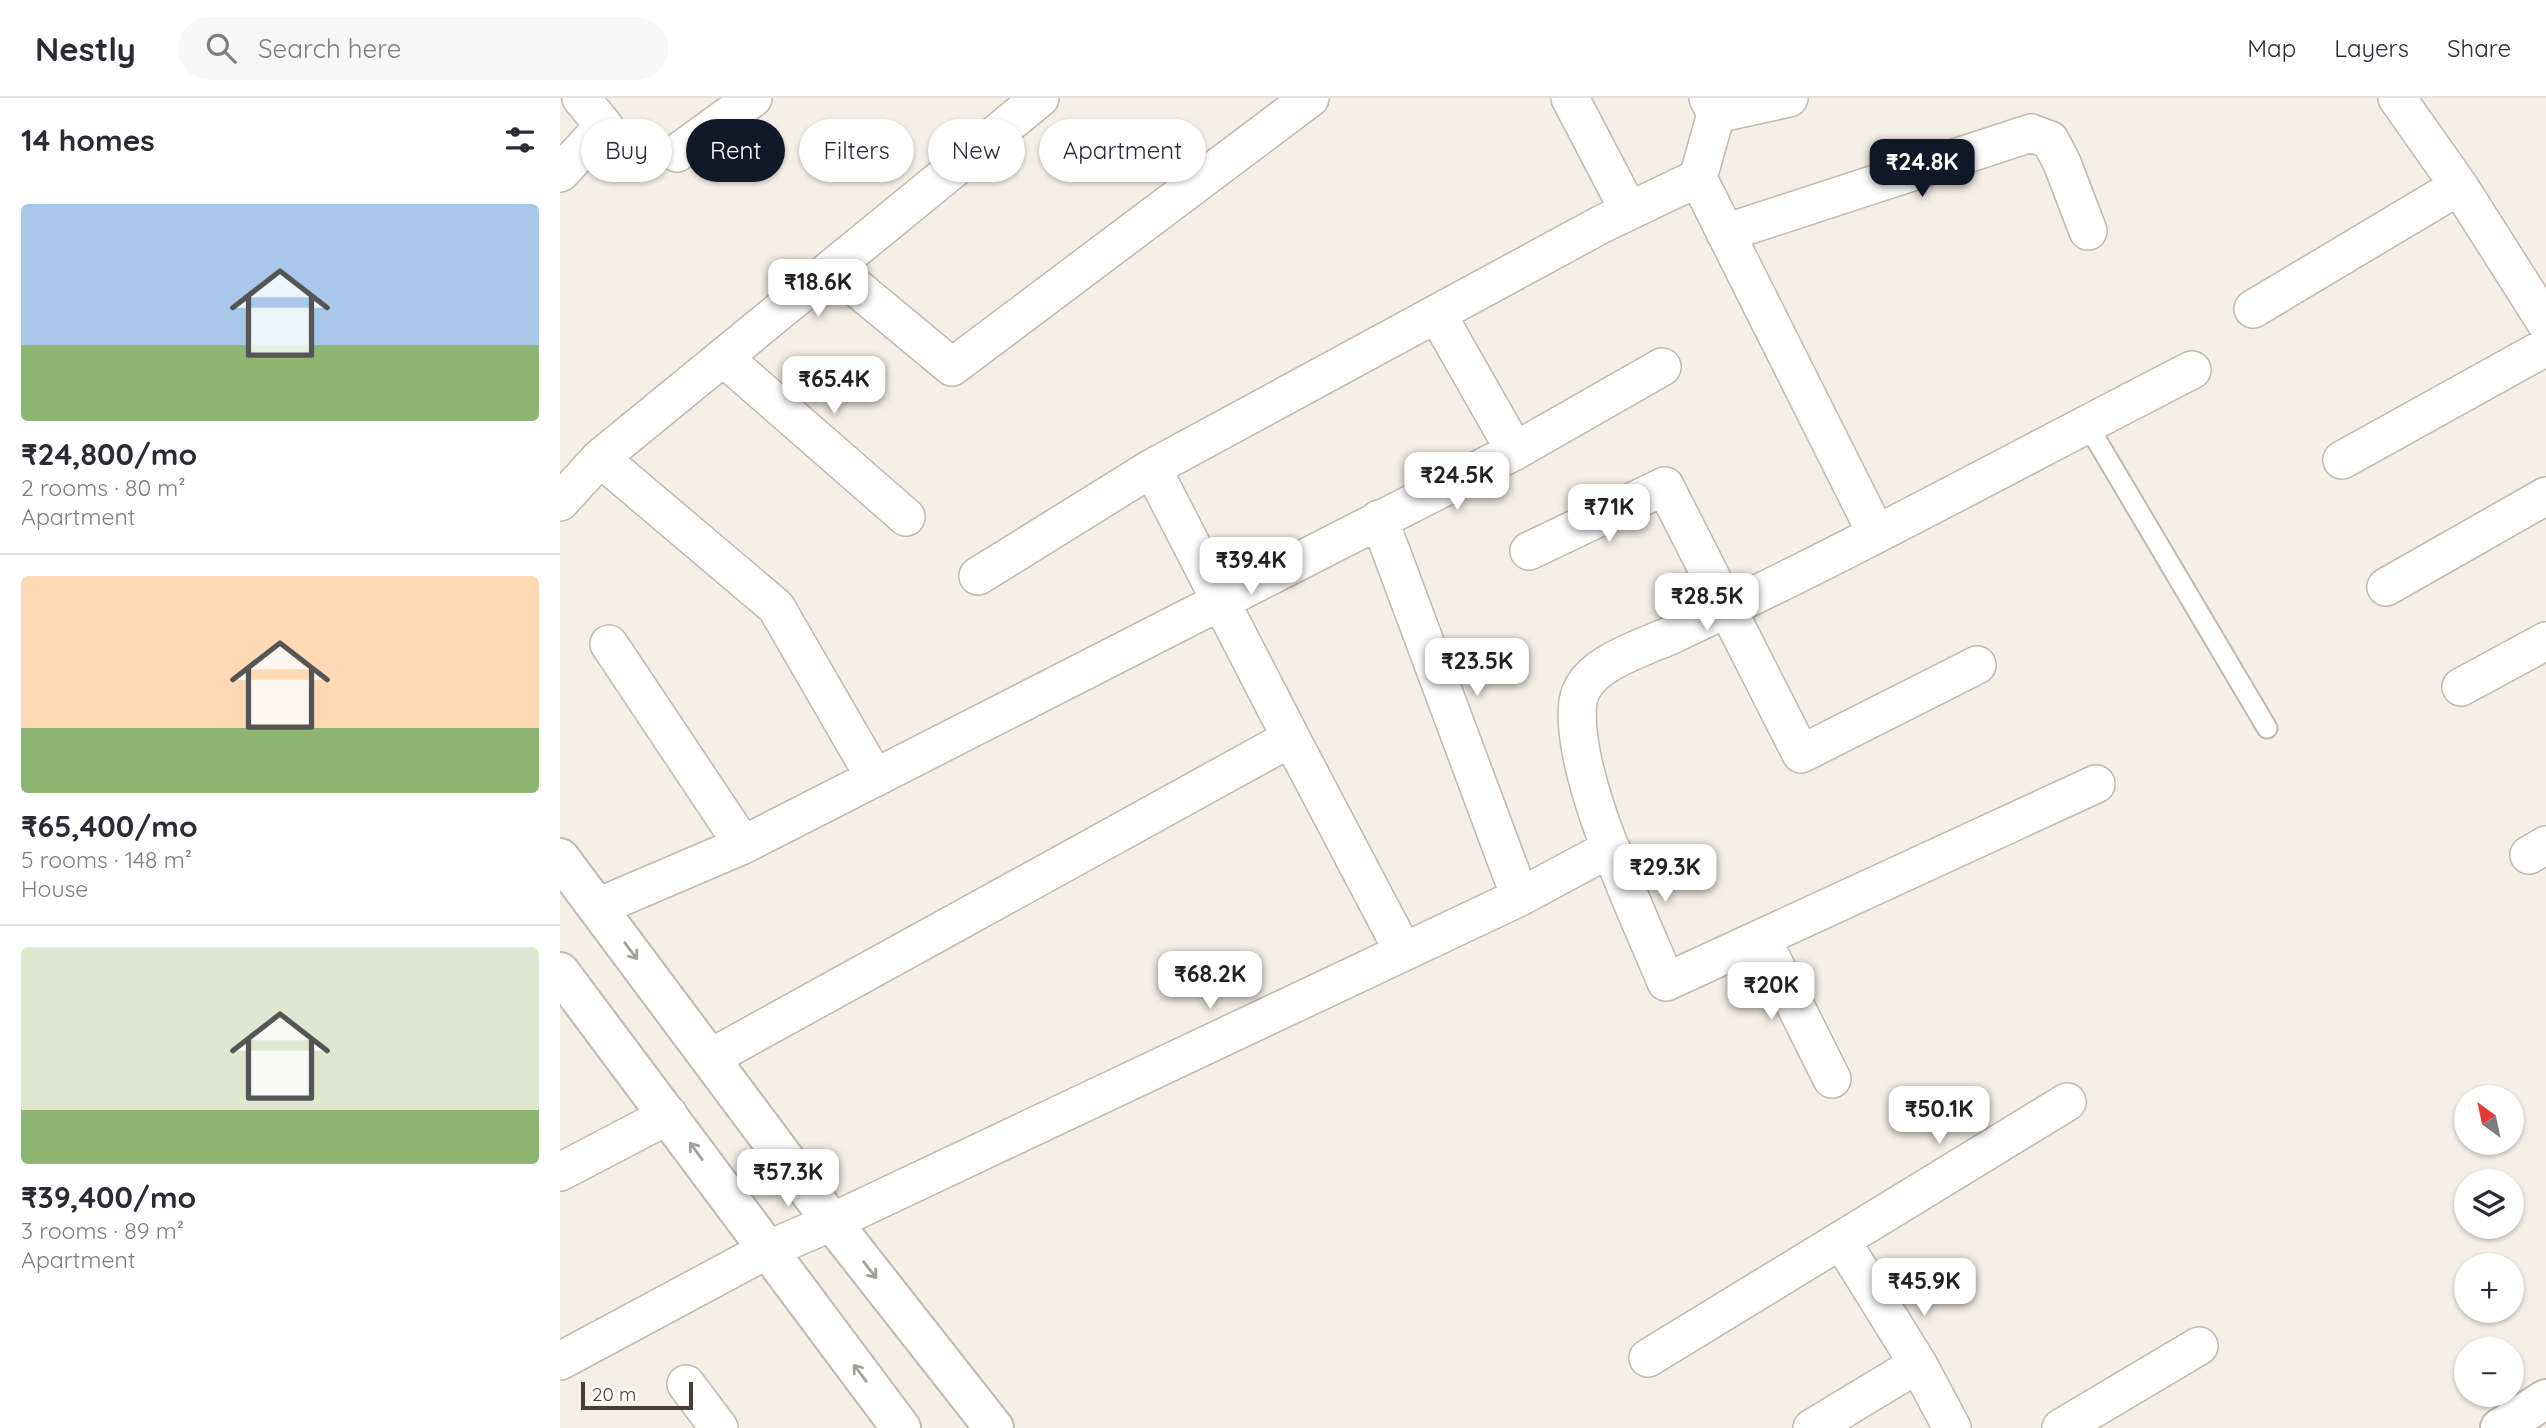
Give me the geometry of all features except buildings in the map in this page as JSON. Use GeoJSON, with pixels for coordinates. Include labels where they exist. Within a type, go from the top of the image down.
{"type":"FeatureCollection","features":[{"type":"Feature","properties":{"kind":"street"},"geometry":{"type":"LineString","coordinates":[[560,173],[604,126],[581,98]]}},
{"type":"Feature","properties":{"kind":"street"},"geometry":{"type":"LineString","coordinates":[[677,153],[753,98]]}},
{"type":"Feature","properties":{"kind":"street"},"geometry":{"type":"LineString","coordinates":[[560,502],[600,458],[1040,98]]}},
{"type":"Feature","properties":{"kind":"street"},"geometry":{"type":"LineString","coordinates":[[834,269],[952,367],[1310,98]]}},
{"type":"Feature","properties":{"kind":"street"},"geometry":{"type":"LineString","coordinates":[[1570,98],[1629,211]]}},
{"type":"Feature","properties":{"kind":"street"},"geometry":{"type":"LineString","coordinates":[[1790,98],[1712,106],[1698,178],[1876,533]]}},
{"type":"Feature","properties":{"kind":"street"},"geometry":{"type":"LineString","coordinates":[[2397,98],[2459,186],[2546,323]]}},
{"type":"Feature","properties":{"kind":"street"},"geometry":{"type":"LineString","coordinates":[[1725,233],[2031,133],[2050,141],[2062,163],[2088,230]]}},
{"type":"Feature","properties":{"kind":"street"},"geometry":{"type":"LineString","coordinates":[[978,576],[1152,468],[1629,211],[1698,178]]}},
{"type":"Feature","properties":{"kind":"street"},"geometry":{"type":"LineString","coordinates":[[2253,309],[2459,186]]}},
{"type":"Feature","properties":{"kind":"street"},"geometry":{"type":"LineString","coordinates":[[1437,314],[1515,450]]}},
{"type":"Feature","properties":{"kind":"street"},"geometry":{"type":"LineString","coordinates":[[2342,460],[2546,347]]}},
{"type":"Feature","properties":{"kind":"street"},"geometry":{"type":"LineString","coordinates":[[724,358],[906,517]]}},
{"type":"Feature","properties":{"kind":"street"},"geometry":{"type":"LineString","coordinates":[[598,907],[743,845],[1515,450],[1662,367]]}},
{"type":"Feature","properties":{"kind":"street"},"geometry":{"type":"LineString","coordinates":[[2096,784],[1666,982],[1612,848],[1584,768],[1578,699],[1590,677],[1612,662],[1727,609],[2192,370]]}},
{"type":"Feature","properties":{"kind":"street"},"geometry":{"type":"LineString","coordinates":[[600,458],[776,607],[875,778]]}},
{"type":"Feature","properties":{"kind":"street"},"geometry":{"type":"LineString","coordinates":[[1152,468],[1404,951]]}},
{"type":"Feature","properties":{"kind":"street"},"geometry":{"type":"LineString","coordinates":[[1529,551],[1665,486],[1801,754],[1977,665]]}},
{"type":"Feature","properties":{"kind":"street"},"geometry":{"type":"LineString","coordinates":[[2386,587],[2546,496]]}},
{"type":"Feature","properties":{"kind":"street"},"geometry":{"type":"LineString","coordinates":[[1379,519],[1520,897]]}},
{"type":"Feature","properties":{"kind":"street"},"geometry":{"type":"LineString","coordinates":[[2461,687],[2546,641]]}},
{"type":"Feature","properties":{"kind":"street"},"geometry":{"type":"LineString","coordinates":[[609,644],[743,845]]}},
{"type":"Feature","properties":{"kind":"street"},"geometry":{"type":"LineString","coordinates":[[712,1057],[1291,738]]}},
{"type":"Feature","properties":{"kind":"street"},"geometry":{"type":"LineString","coordinates":[[560,1361],[767,1250],[832,1222],[1520,897],[1612,848]]}},
{"type":"Feature","properties":{"kind":"street"},"geometry":{"type":"LineString","coordinates":[[560,858],[712,1057],[832,1222],[994,1428]]}},
{"type":"Feature","properties":{"kind":"street"},"geometry":{"type":"LineString","coordinates":[[1762,939],[1832,1079]]}},
{"type":"Feature","properties":{"kind":"street"},"geometry":{"type":"LineString","coordinates":[[560,972],[901,1428]]}},
{"type":"Feature","properties":{"kind":"street"},"geometry":{"type":"LineString","coordinates":[[1648,1358],[2067,1102]]}},
{"type":"Feature","properties":{"kind":"street"},"geometry":{"type":"LineString","coordinates":[[560,1172],[669,1115]]}},
{"type":"Feature","properties":{"kind":"street"},"geometry":{"type":"LineString","coordinates":[[1841,1240],[1918,1364],[1952,1428]]}},
{"type":"Feature","properties":{"kind":"street"},"geometry":{"type":"LineString","coordinates":[[2061,1428],[2199,1346]]}},
{"type":"Feature","properties":{"kind":"street"},"geometry":{"type":"LineString","coordinates":[[1812,1428],[1918,1364]]}},
{"type":"Feature","properties":{"kind":"street"},"geometry":{"type":"LineString","coordinates":[[686,1384],[719,1428]]}},
{"type":"Feature","properties":{"kind":"street"},"geometry":{"type":"LineString","coordinates":[[2500,1428],[2546,1399]]}},
{"type":"Feature","properties":{"kind":"lane"},"geometry":{"type":"LineString","coordinates":[[2087,424],[2267,728]]}}]}
